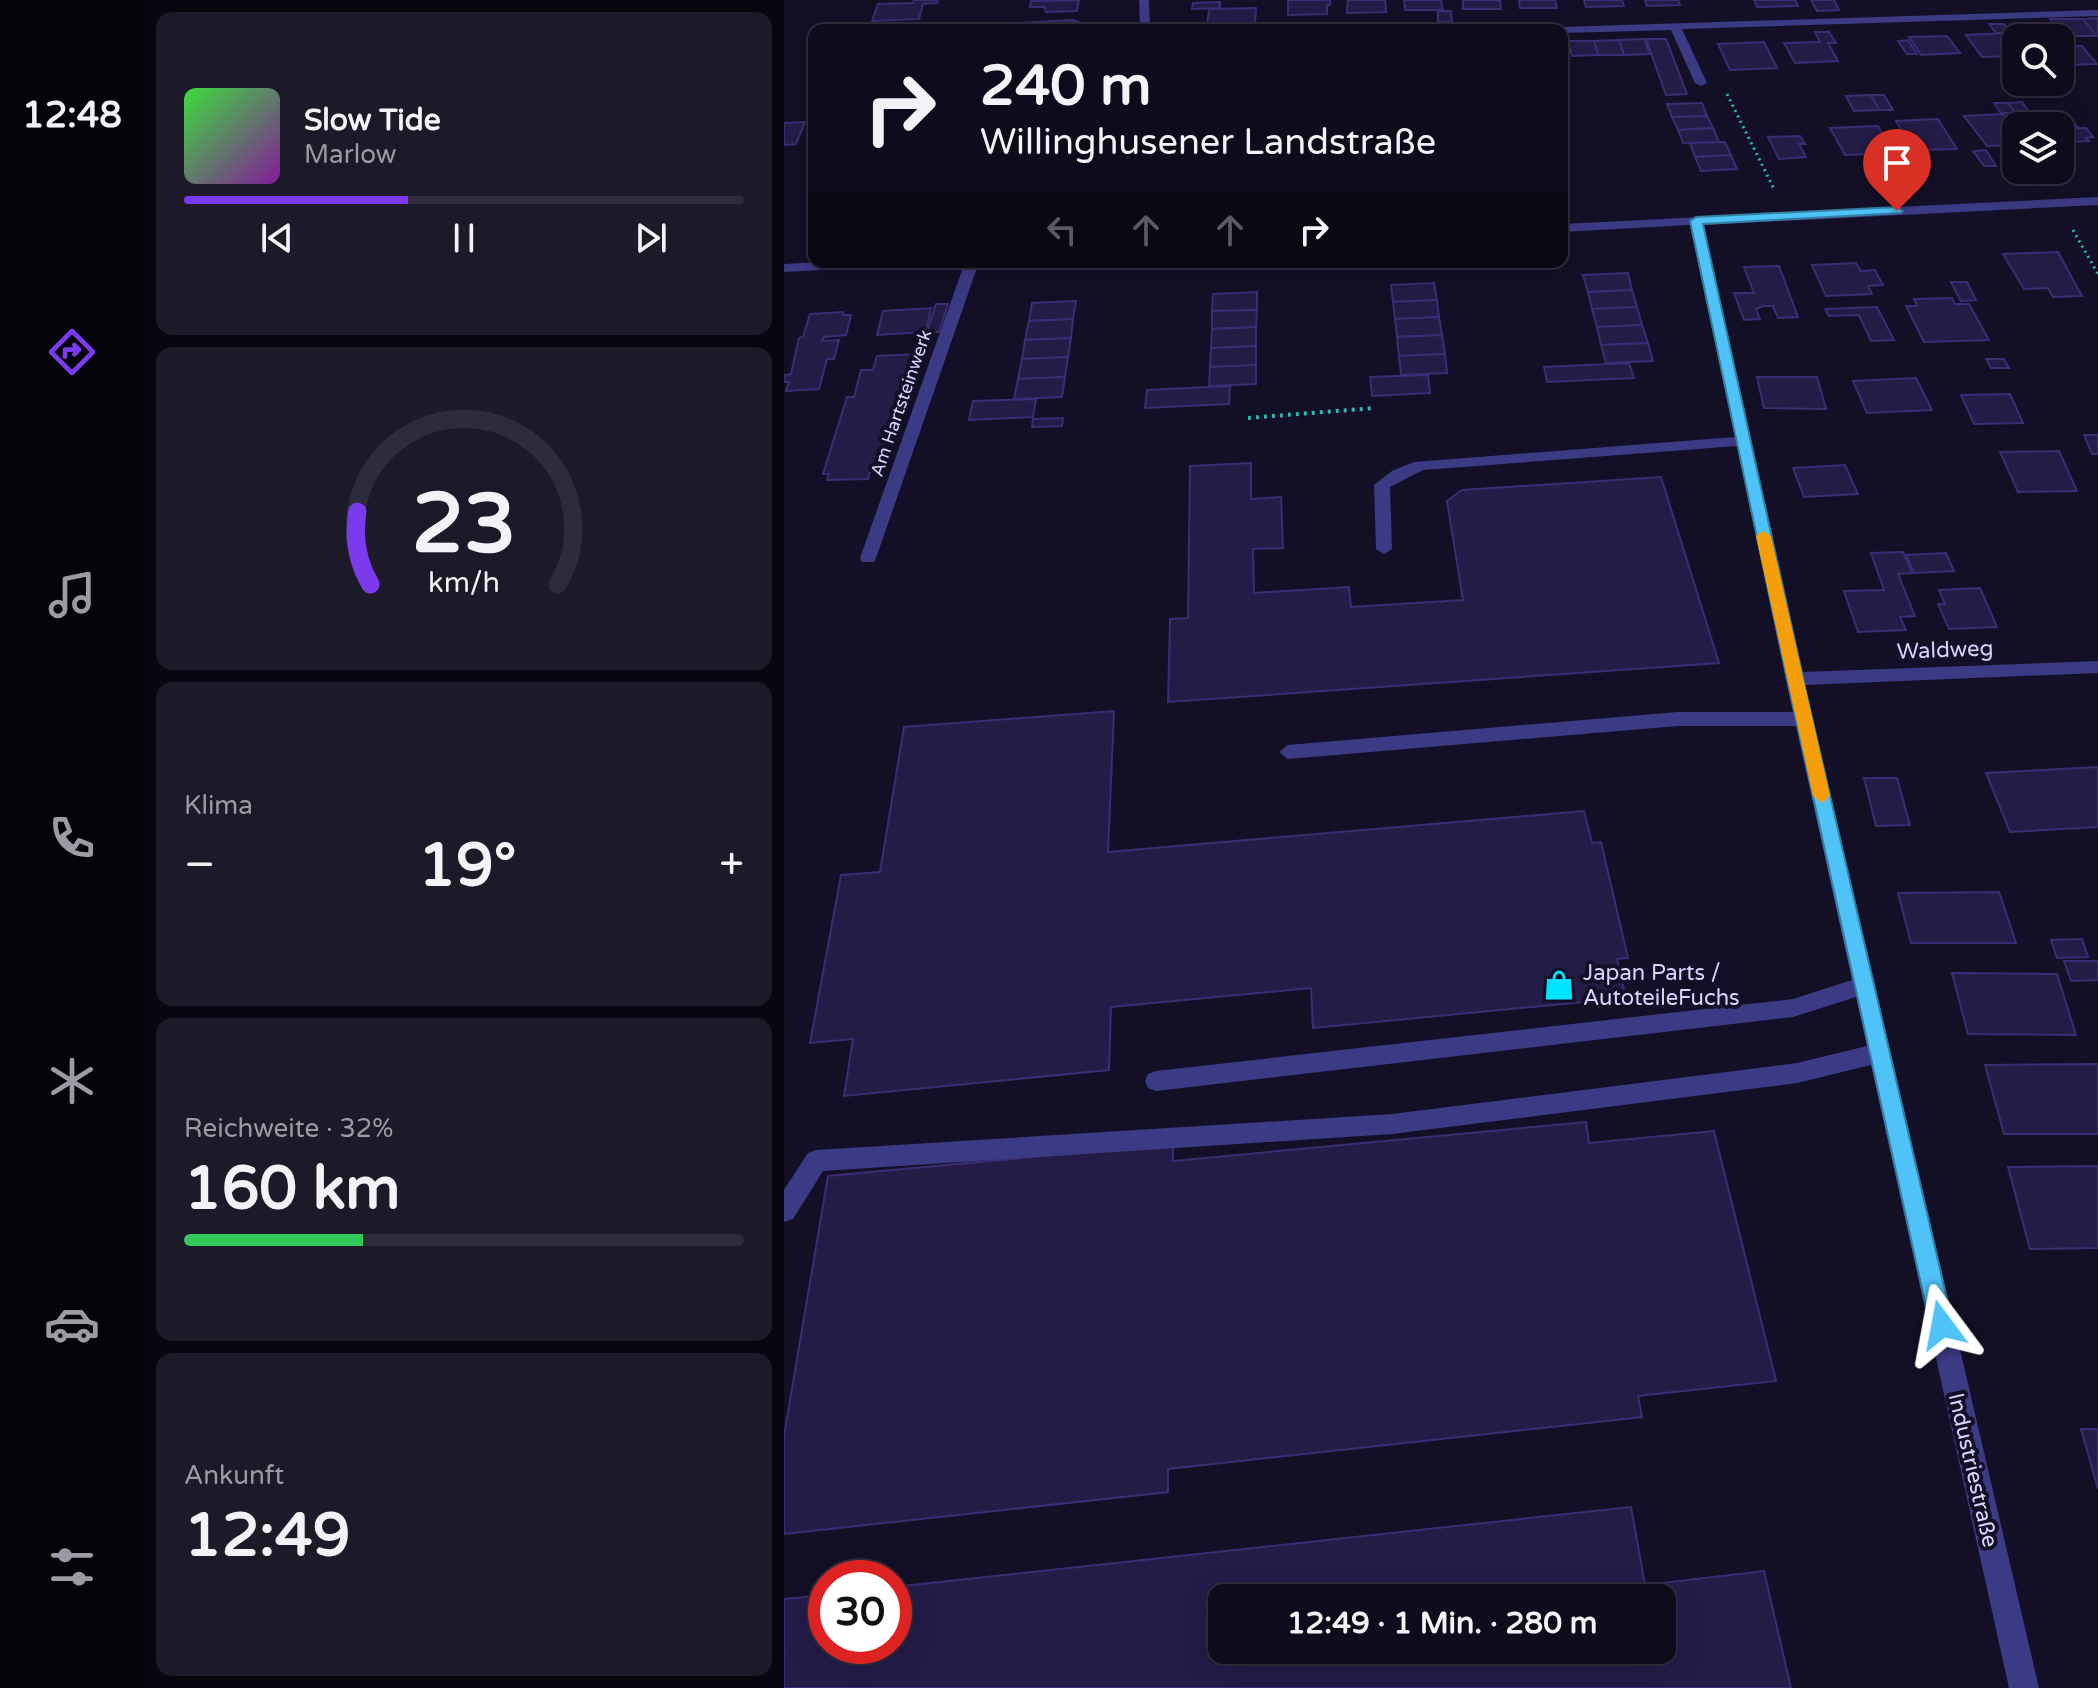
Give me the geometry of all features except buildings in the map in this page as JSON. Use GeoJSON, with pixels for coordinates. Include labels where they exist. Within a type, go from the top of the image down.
{"type":"FeatureCollection","features":[{"type":"Feature","properties":{"kind":"street"},"geometry":{"type":"LineString","coordinates":[[1144,0],[1145,24]]}},
{"type":"Feature","properties":{"kind":"street"},"geometry":{"type":"LineString","coordinates":[[1568,30],[2098,13]]}},
{"type":"Feature","properties":{"kind":"street"},"geometry":{"type":"LineString","coordinates":[[1675,26],[1701,83]]}},
{"type":"Feature","properties":{"kind":"street"},"geometry":{"type":"LineString","coordinates":[[1568,228],[2098,201]]}},
{"type":"Feature","properties":{"kind":"street","name":"Industriestraße"},"geometry":{"type":"LineString","coordinates":[[1696,221],[1795,679],[2024,1688]]}},
{"type":"Feature","properties":{"kind":"street"},"geometry":{"type":"LineString","coordinates":[[784,268],[808,267]]}},
{"type":"Feature","properties":{"kind":"street","name":"Am Hartsteinwerk"},"geometry":{"type":"LineString","coordinates":[[868,558],[970,268]]}},
{"type":"Feature","properties":{"kind":"street"},"geometry":{"type":"LineString","coordinates":[[1384,549],[1382,485],[1420,465],[1743,441]]}},
{"type":"Feature","properties":{"kind":"street","name":"Waldweg"},"geometry":{"type":"LineString","coordinates":[[1795,679],[2098,667]]}},
{"type":"Feature","properties":{"kind":"street"},"geometry":{"type":"LineString","coordinates":[[1288,752],[1678,719],[1804,719]]}},
{"type":"Feature","properties":{"kind":"street"},"geometry":{"type":"LineString","coordinates":[[1156,1081],[1793,1008],[1864,985]]}},
{"type":"Feature","properties":{"kind":"street"},"geometry":{"type":"LineString","coordinates":[[784,1211],[816,1161],[1392,1124],[1797,1073],[1880,1053]]}},
{"type":"Feature","properties":{"kind":"path"},"geometry":{"type":"LineString","coordinates":[[1725,92],[1778,198]]}},
{"type":"Feature","properties":{"kind":"path"},"geometry":{"type":"LineString","coordinates":[[2057,203],[2098,274]]}},
{"type":"Feature","properties":{"kind":"path"},"geometry":{"type":"LineString","coordinates":[[1248,418],[1374,408]]}},
{"type":"Feature","properties":{"kind":"slow traffic"},"geometry":{"type":"LineString","coordinates":[[1763,536],[1822,796]]}},
{"type":"Feature","properties":{"kind":"place","name":"Japan Parts / AutoteileFuchs"},"geometry":{"type":"Point","coordinates":[1559,985]}},
{"type":"Feature","properties":{"kind":"route"},"geometry":{"type":"LineString","coordinates":[[1897,211],[1696,221],[1795,679],[1942,1325]]}}]}
